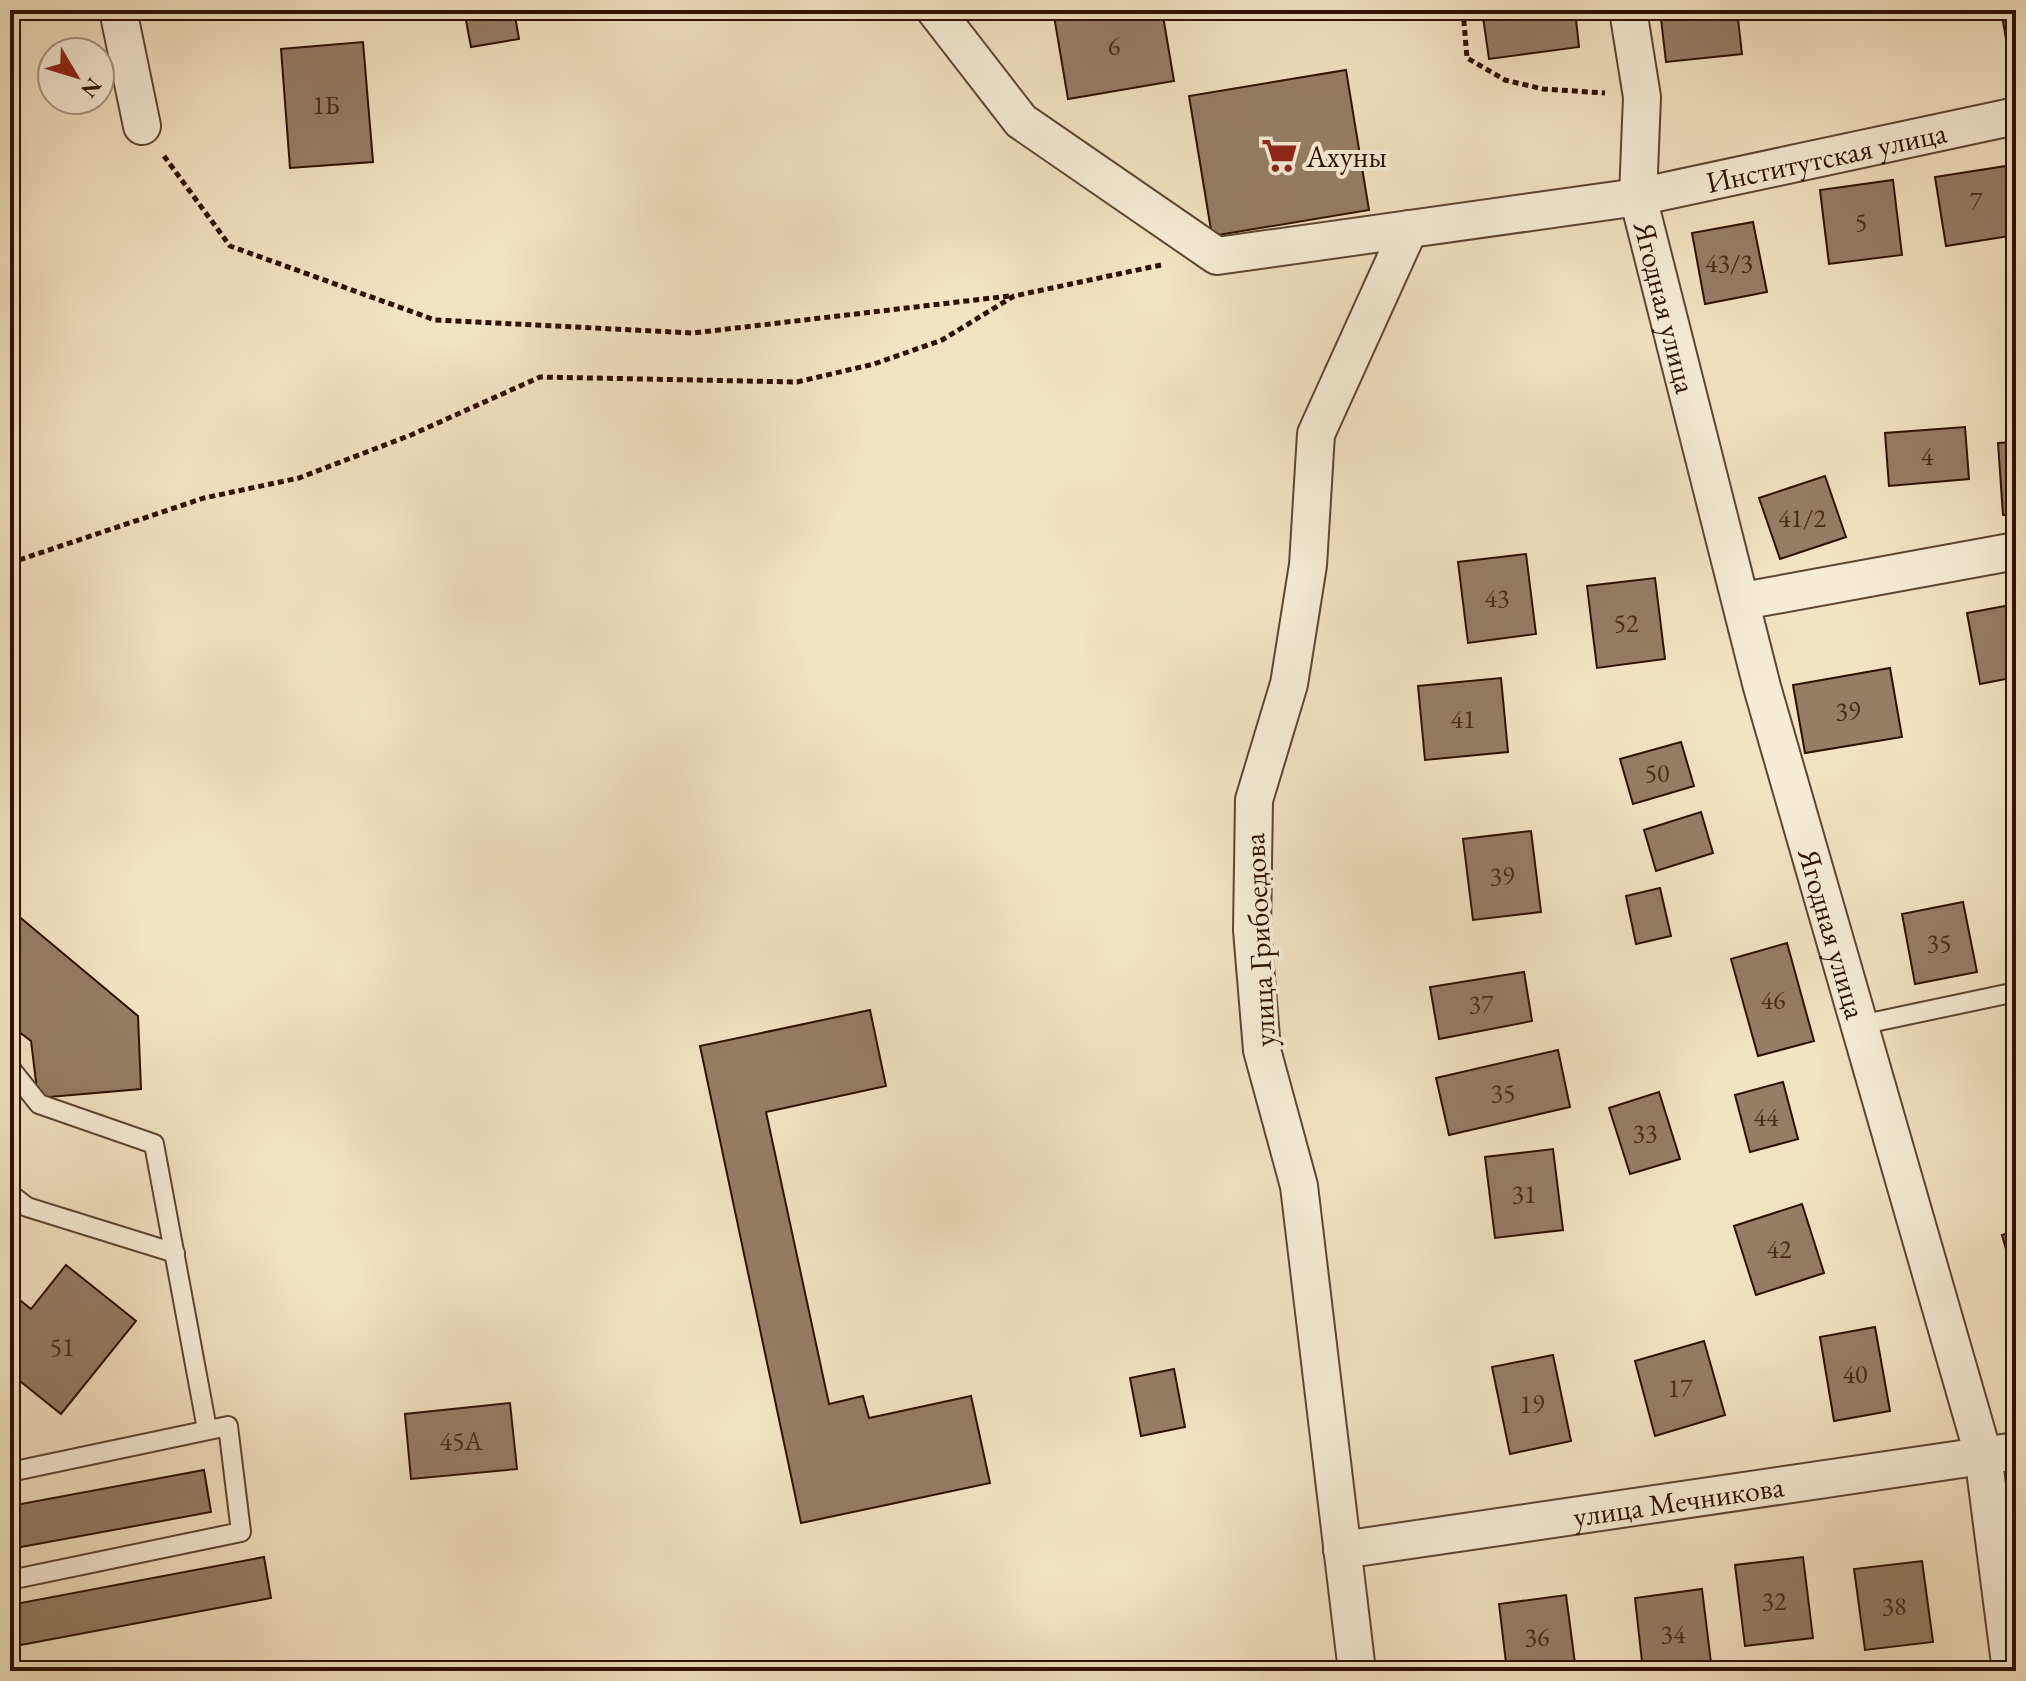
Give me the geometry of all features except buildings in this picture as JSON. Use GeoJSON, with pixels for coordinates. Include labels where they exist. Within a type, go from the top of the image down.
{"type":"FeatureCollection","features":[{"type":"Feature","properties":{"kind":"street"},"geometry":{"type":"LineString","coordinates":[[118,10],[142,126]]}},
{"type":"Feature","properties":{"kind":"street"},"geometry":{"type":"LineString","coordinates":[[935,10],[1021,121],[1217,256]]}},
{"type":"Feature","properties":{"kind":"street","name":"Ягодная улица"},"geometry":{"type":"LineString","coordinates":[[1628,10],[1642,97],[1638,197],[1743,601],[1762,687],[1860,1025],[2000,1453],[2011,1671]]}},
{"type":"Feature","properties":{"kind":"street","name":"Институтская улица"},"geometry":{"type":"LineString","coordinates":[[1217,256],[1638,197],[2016,116]]}},
{"type":"Feature","properties":{"kind":"street","name":"улица Грибоедова"},"geometry":{"type":"LineString","coordinates":[[1357,1671],[1299,1186],[1262,1050],[1252,930],[1254,800],[1289,684],[1308,565],[1316,434],[1409,229]]}},
{"type":"Feature","properties":{"kind":"street"},"geometry":{"type":"LineString","coordinates":[[1743,601],[2016,551]]}},
{"type":"Feature","properties":{"kind":"street","name":"улица Мечникова"},"geometry":{"type":"LineString","coordinates":[[1342,1550],[2000,1453]]}},
{"type":"Feature","properties":{"kind":"lane"},"geometry":{"type":"LineString","coordinates":[[1860,1025],[2016,992]]}},
{"type":"Feature","properties":{"kind":"lane"},"geometry":{"type":"LineString","coordinates":[[10,1068],[39,1104],[154,1144],[207,1429]]}},
{"type":"Feature","properties":{"kind":"lane"},"geometry":{"type":"LineString","coordinates":[[10,1194],[27,1207],[175,1253]]}},
{"type":"Feature","properties":{"kind":"lane"},"geometry":{"type":"LineString","coordinates":[[10,1472],[228,1426],[241,1532],[10,1580]]}},
{"type":"Feature","properties":{"kind":"path"},"geometry":{"type":"LineString","coordinates":[[1463,10],[1467,58],[1505,80],[1543,89],[1642,97]]}},
{"type":"Feature","properties":{"kind":"path"},"geometry":{"type":"LineString","coordinates":[[142,126],[230,246],[435,320],[693,333],[1014,296],[1116,272],[1217,256]]}},
{"type":"Feature","properties":{"kind":"path"},"geometry":{"type":"LineString","coordinates":[[10,563],[204,498],[299,478],[411,435],[540,377],[797,382],[874,364],[942,340],[1014,296]]}},
{"type":"Feature","properties":{"kind":"place","name":"Ахуны"},"geometry":{"type":"Point","coordinates":[1280,156]}}]}
